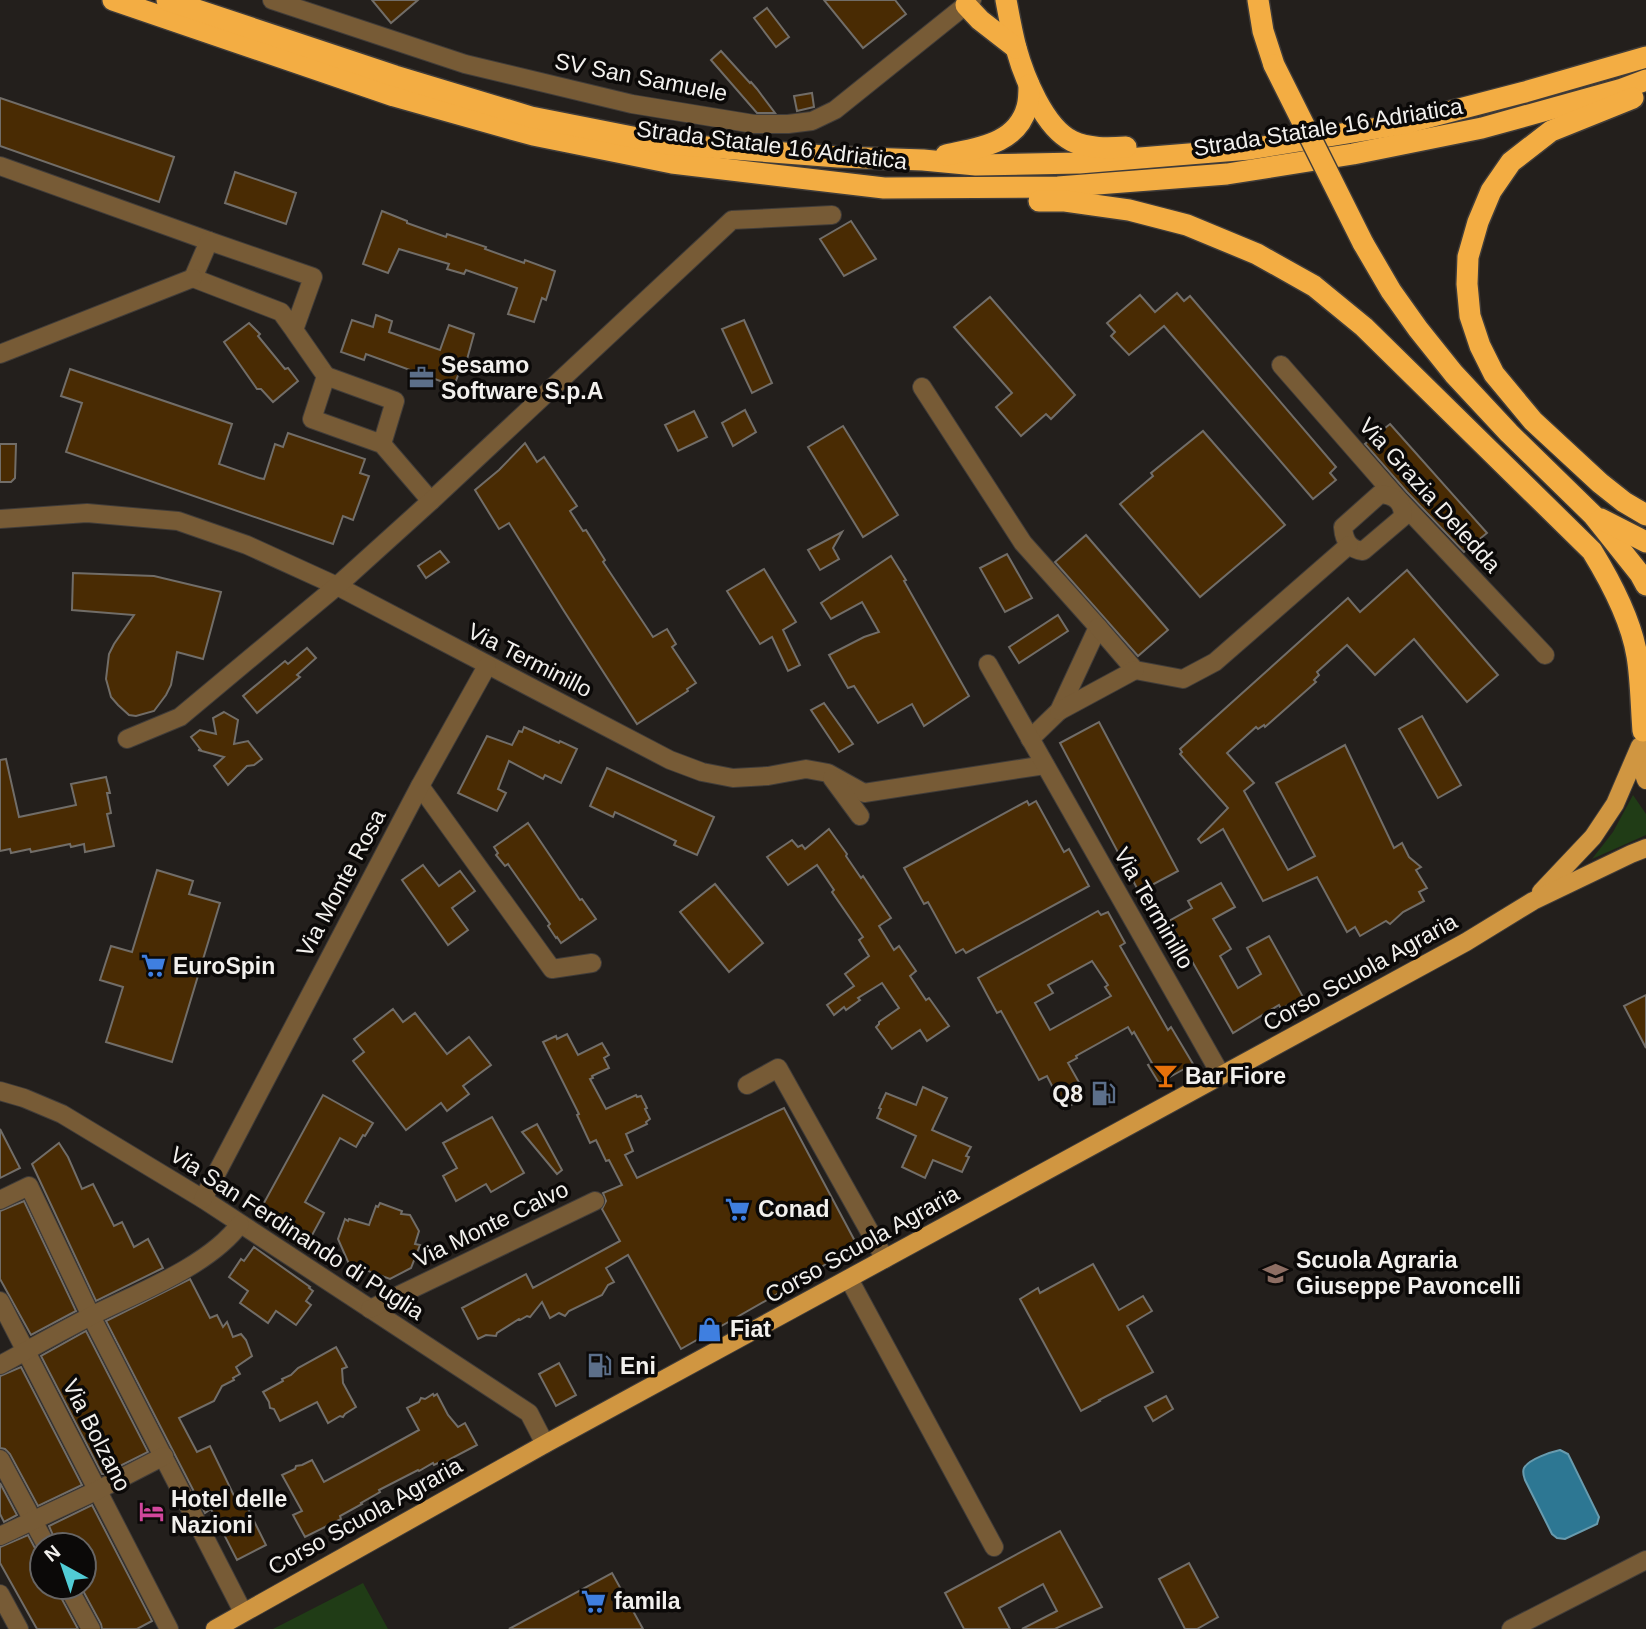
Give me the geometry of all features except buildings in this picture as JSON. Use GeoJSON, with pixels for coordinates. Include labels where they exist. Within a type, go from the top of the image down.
{"type":"FeatureCollection","features":[{"type":"Feature","properties":{"kind":"highway","name":"Strada Statale 16 Adriatica"},"geometry":{"type":"LineString","coordinates":[[113,0],[394,96],[533,135],[672,163],[884,188],[1058,187],[1227,174],[1353,154],[1482,128],[1646,80]]}},
{"type":"Feature","properties":{"kind":"highway","name":"Strada Statale 16 Adriatica"},"geometry":{"type":"LineString","coordinates":[[167,0],[395,76],[531,117],[668,144],[976,165],[1079,163],[1250,149],[1402,124],[1646,57]]}},
{"type":"Feature","properties":{"kind":"highway"},"geometry":{"type":"LineString","coordinates":[[1006,0],[1016,48],[1029,85],[1048,118],[1073,142],[1106,148],[1218,141],[1250,149]]}},
{"type":"Feature","properties":{"kind":"highway"},"geometry":{"type":"LineString","coordinates":[[1258,0],[1263,31],[1274,65],[1363,243],[1391,291],[1454,374],[1509,433],[1593,515],[1646,585]]}},
{"type":"Feature","properties":{"kind":"highway"},"geometry":{"type":"LineString","coordinates":[[969,3],[980,20],[1016,48]]}},
{"type":"Feature","properties":{"kind":"highway"},"geometry":{"type":"LineString","coordinates":[[1402,124],[1490,90],[1603,59],[1646,41]]}},
{"type":"Feature","properties":{"kind":"highway"},"geometry":{"type":"LineString","coordinates":[[923,160],[1002,141],[1019,126],[1028,106],[1029,85]]}},
{"type":"Feature","properties":{"kind":"highway"},"geometry":{"type":"LineString","coordinates":[[1646,93],[1551,131],[1511,162],[1491,191],[1478,222],[1468,257],[1467,284],[1470,316],[1480,346],[1494,374],[1534,421],[1600,484],[1646,515]]}},
{"type":"Feature","properties":{"kind":"highway"},"geometry":{"type":"LineString","coordinates":[[884,188],[956,201],[1065,201],[1129,210],[1187,225],[1257,254],[1314,286],[1364,327],[1592,551],[1623,609],[1637,654],[1643,733]]}},
{"type":"Feature","properties":{"kind":"highway"},"geometry":{"type":"LineString","coordinates":[[1593,515],[1646,542]]}},
{"type":"Feature","properties":{"kind":"main road"},"geometry":{"type":"LineString","coordinates":[[1643,733],[1642,766],[1646,780]]}},
{"type":"Feature","properties":{"kind":"main road"},"geometry":{"type":"LineString","coordinates":[[1533,901],[1593,837],[1615,804],[1643,733]]}},
{"type":"Feature","properties":{"kind":"main road"},"geometry":{"type":"LineString","coordinates":[[1533,901],[1646,848]]}},
{"type":"Feature","properties":{"kind":"main road","name":"Corso Scuola Agraria"},"geometry":{"type":"LineString","coordinates":[[215,1629],[545,1444],[1466,942],[1533,901]]}},
{"type":"Feature","properties":{"kind":"street","name":"SV San Samuele"},"geometry":{"type":"LineString","coordinates":[[272,0],[477,68],[632,104],[754,124],[812,121],[835,110],[969,3]]}},
{"type":"Feature","properties":{"kind":"street"},"geometry":{"type":"LineString","coordinates":[[0,166],[313,277],[294,330]]}},
{"type":"Feature","properties":{"kind":"street"},"geometry":{"type":"LineString","coordinates":[[127,739],[180,717],[337,586],[733,220],[832,215]]}},
{"type":"Feature","properties":{"kind":"street"},"geometry":{"type":"LineString","coordinates":[[193,278],[209,241]]}},
{"type":"Feature","properties":{"kind":"street"},"geometry":{"type":"LineString","coordinates":[[0,354],[193,278],[281,312],[326,376],[395,401],[382,444]]}},
{"type":"Feature","properties":{"kind":"street","name":"Via Grazia Deledda"},"geometry":{"type":"LineString","coordinates":[[1281,365],[1399,500],[1545,655]]}},
{"type":"Feature","properties":{"kind":"street"},"geometry":{"type":"LineString","coordinates":[[326,376],[312,419],[382,444],[431,501]]}},
{"type":"Feature","properties":{"kind":"street"},"geometry":{"type":"LineString","coordinates":[[922,387],[1023,543],[1135,670],[1183,679],[1215,662],[1349,545]]}},
{"type":"Feature","properties":{"kind":"street"},"geometry":{"type":"LineString","coordinates":[[1380,494],[1399,500],[1403,517],[1363,551],[1349,545],[1343,537],[1343,527],[1380,494]]}},
{"type":"Feature","properties":{"kind":"street","name":"Via Terminillo"},"geometry":{"type":"LineString","coordinates":[[0,519],[87,513],[178,521],[247,545],[337,586],[686,767],[733,778],[768,776],[806,769],[828,773],[864,793],[1045,765]]}},
{"type":"Feature","properties":{"kind":"street"},"geometry":{"type":"LineString","coordinates":[[1059,711],[1098,627]]}},
{"type":"Feature","properties":{"kind":"street","name":"Via Terminillo"},"geometry":{"type":"LineString","coordinates":[[988,664],[1221,1075]]}},
{"type":"Feature","properties":{"kind":"street","name":"Via Monte Rosa"},"geometry":{"type":"LineString","coordinates":[[203,1199],[420,786],[487,666]]}},
{"type":"Feature","properties":{"kind":"street"},"geometry":{"type":"LineString","coordinates":[[1030,739],[1059,711],[1135,670]]}},
{"type":"Feature","properties":{"kind":"street"},"geometry":{"type":"LineString","coordinates":[[828,773],[860,816]]}},
{"type":"Feature","properties":{"kind":"street"},"geometry":{"type":"LineString","coordinates":[[420,786],[552,969],[592,963]]}},
{"type":"Feature","properties":{"kind":"street"},"geometry":{"type":"LineString","coordinates":[[747,1085],[778,1068],[885,1259]]}},
{"type":"Feature","properties":{"kind":"street","name":"Via San Ferdinando di Puglia"},"geometry":{"type":"LineString","coordinates":[[0,1091],[62,1114],[203,1199],[528,1413],[545,1444]]}},
{"type":"Feature","properties":{"kind":"street"},"geometry":{"type":"LineString","coordinates":[[0,1200],[30,1186],[91,1316],[243,1612]]}},
{"type":"Feature","properties":{"kind":"street","name":"Via Monte Calvo"},"geometry":{"type":"LineString","coordinates":[[370,1309],[595,1201]]}},
{"type":"Feature","properties":{"kind":"street"},"geometry":{"type":"LineString","coordinates":[[0,1365],[190,1267],[202,1248],[231,1236],[240,1224]]}},
{"type":"Feature","properties":{"kind":"street"},"geometry":{"type":"LineString","coordinates":[[849,1279],[995,1547]]}},
{"type":"Feature","properties":{"kind":"street","name":"Via Bolzano"},"geometry":{"type":"LineString","coordinates":[[0,1301],[169,1629]]}},
{"type":"Feature","properties":{"kind":"street"},"geometry":{"type":"LineString","coordinates":[[0,1536],[164,1456]]}},
{"type":"Feature","properties":{"kind":"street"},"geometry":{"type":"LineString","coordinates":[[0,1459],[38,1531]]}},
{"type":"Feature","properties":{"kind":"street"},"geometry":{"type":"LineString","coordinates":[[1511,1629],[1646,1560]]}},
{"type":"Feature","properties":{"kind":"street"},"geometry":{"type":"LineString","coordinates":[[0,1594],[19,1629]]}},
{"type":"Feature","properties":{"kind":"street"},"geometry":{"type":"LineString","coordinates":[[76,1601],[91,1629]]}},
{"type":"Feature","properties":{"kind":"green space"},"geometry":{"type":"Polygon","coordinates":[[[1633,795],[1646,814],[1646,835],[1592,859],[1613,832],[1633,795]]]}},
{"type":"Feature","properties":{"kind":"green space"},"geometry":{"type":"Polygon","coordinates":[[[363,1583],[388,1629],[273,1629],[363,1583]]]}},
{"type":"Feature","properties":{"kind":"water"},"geometry":{"type":"Polygon","coordinates":[[[1560,1450],[1568,1454],[1599,1517],[1597,1524],[1565,1539],[1552,1534],[1523,1473],[1530,1462],[1560,1450]]]}},
{"type":"Feature","properties":{"kind":"place","name":"Sesamo Software S.p.A"},"geometry":{"type":"Point","coordinates":[421,378]}},
{"type":"Feature","properties":{"kind":"place","name":"EuroSpin"},"geometry":{"type":"Point","coordinates":[153,966]}},
{"type":"Feature","properties":{"kind":"place","name":"Bar Fiore"},"geometry":{"type":"Point","coordinates":[1165,1076]}},
{"type":"Feature","properties":{"kind":"place","name":"Q8"},"geometry":{"type":"Point","coordinates":[1103,1094]}},
{"type":"Feature","properties":{"kind":"place","name":"Conad"},"geometry":{"type":"Point","coordinates":[738,1209]}},
{"type":"Feature","properties":{"kind":"place","name":"Scuola Agraria Giuseppe Pavoncelli"},"geometry":{"type":"Point","coordinates":[1276,1273]}},
{"type":"Feature","properties":{"kind":"place","name":"Fiat"},"geometry":{"type":"Point","coordinates":[710,1329]}},
{"type":"Feature","properties":{"kind":"place","name":"Eni"},"geometry":{"type":"Point","coordinates":[600,1366]}},
{"type":"Feature","properties":{"kind":"place","name":"Hotel delle Nazioni"},"geometry":{"type":"Point","coordinates":[151,1512]}},
{"type":"Feature","properties":{"kind":"place","name":"famila"},"geometry":{"type":"Point","coordinates":[594,1601]}}]}
